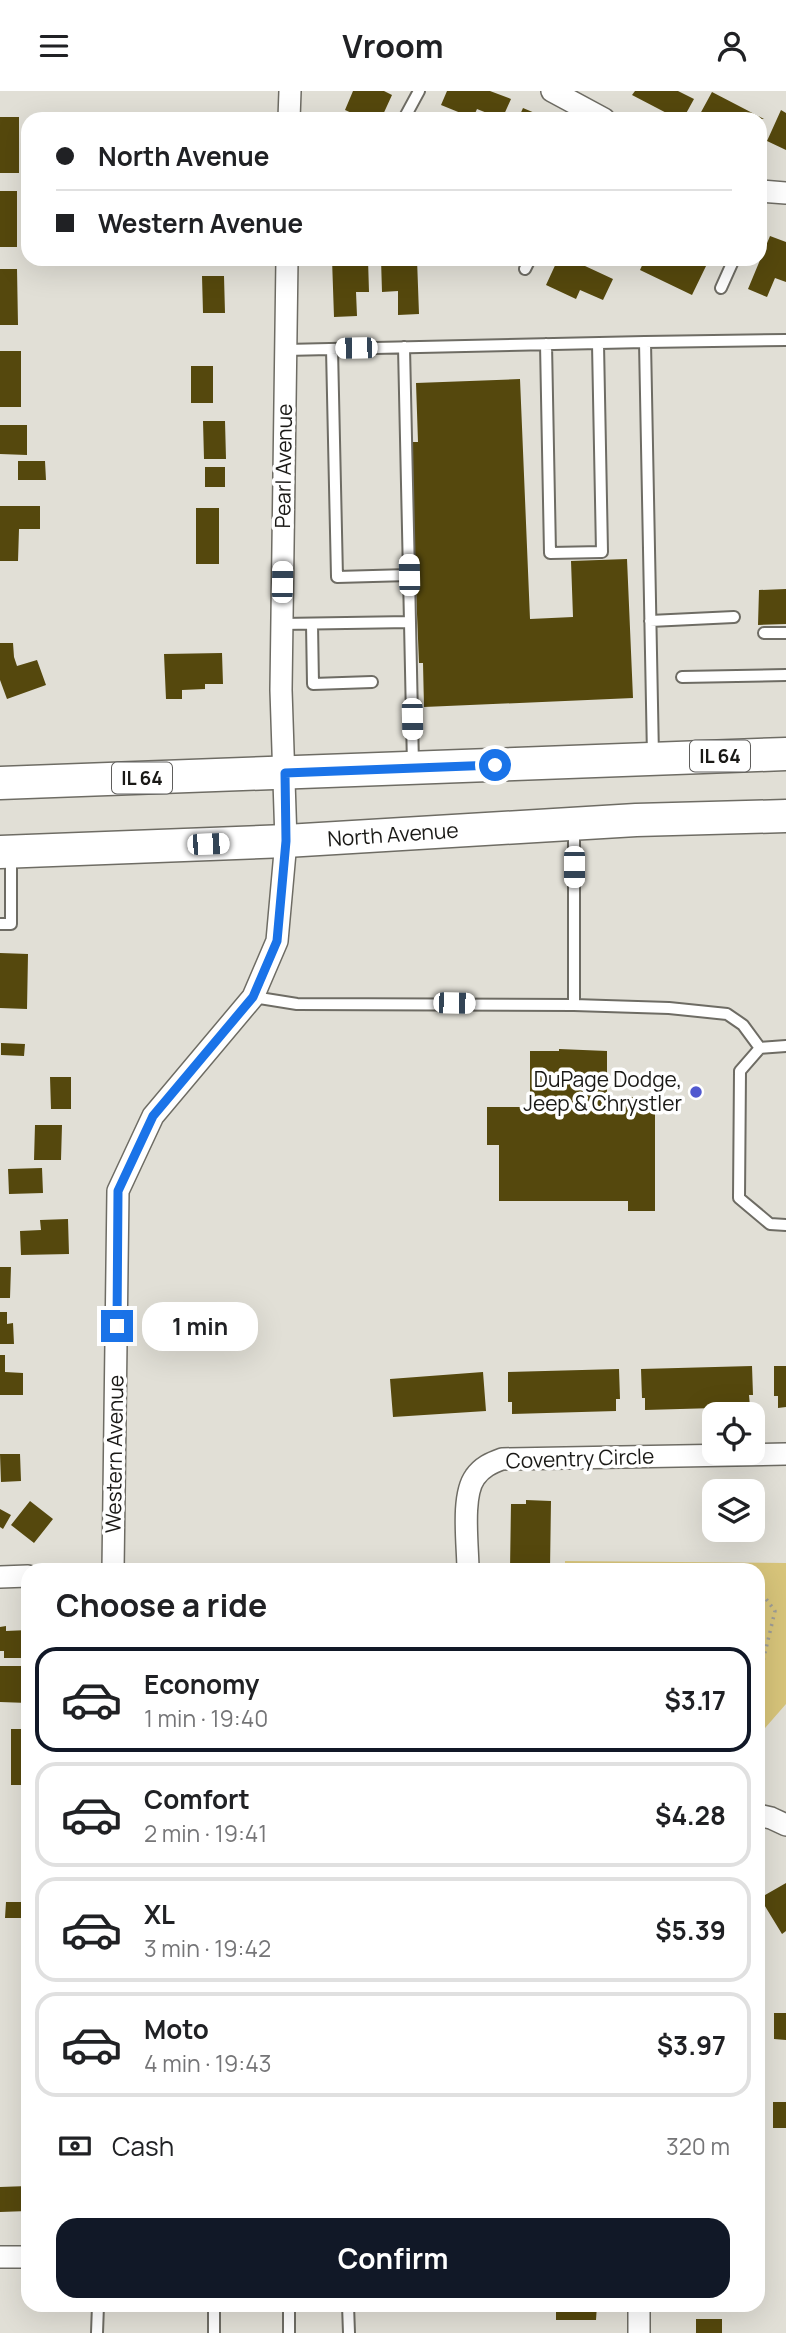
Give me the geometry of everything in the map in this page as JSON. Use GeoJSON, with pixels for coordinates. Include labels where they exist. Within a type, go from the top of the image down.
{"type":"FeatureCollection","features":[{"type":"Feature","properties":{"kind":"main road","name":"IL 64"},"geometry":{"type":"LineString","coordinates":[[0,783],[786,754]]}},
{"type":"Feature","properties":{"kind":"main road","name":"North Avenue"},"geometry":{"type":"LineString","coordinates":[[6,851],[286,841],[574,824],[786,816]]}},
{"type":"Feature","properties":{"kind":"street"},"geometry":{"type":"LineString","coordinates":[[289,112],[290,91]]}},
{"type":"Feature","properties":{"kind":"street"},"geometry":{"type":"LineString","coordinates":[[552,91],[590,112]]}},
{"type":"Feature","properties":{"kind":"street","name":"Pearl Avenue"},"geometry":{"type":"LineString","coordinates":[[286,841],[281,690],[287,266]]}},
{"type":"Feature","properties":{"kind":"street","name":"Western Avenue"},"geometry":{"type":"LineString","coordinates":[[114,1563],[118,1191],[153,1116],[253,997],[277,941],[286,841]]}},
{"type":"Feature","properties":{"kind":"street","name":"Coventry Circle"},"geometry":{"type":"LineString","coordinates":[[468,1563],[468,1496],[474,1478],[487,1465],[502,1459],[786,1454]]}},
{"type":"Feature","properties":{"kind":"street"},"geometry":{"type":"LineString","coordinates":[[0,1577],[21,1576]]}},
{"type":"Feature","properties":{"kind":"street"},"geometry":{"type":"LineString","coordinates":[[765,1817],[786,1825]]}},
{"type":"Feature","properties":{"kind":"street"},"geometry":{"type":"LineString","coordinates":[[0,2257],[21,2257]]}},
{"type":"Feature","properties":{"kind":"street"},"geometry":{"type":"LineString","coordinates":[[639,2312],[639,2333]]}},
{"type":"Feature","properties":{"kind":"lane"},"geometry":{"type":"LineString","coordinates":[[408,112],[419,91]]}},
{"type":"Feature","properties":{"kind":"lane"},"geometry":{"type":"LineString","coordinates":[[721,288],[731,266]]}},
{"type":"Feature","properties":{"kind":"lane"},"geometry":{"type":"LineString","coordinates":[[285,350],[786,340]]}},
{"type":"Feature","properties":{"kind":"lane"},"geometry":{"type":"LineString","coordinates":[[645,342],[653,759]]}},
{"type":"Feature","properties":{"kind":"lane"},"geometry":{"type":"LineString","coordinates":[[546,344],[550,553],[602,552],[598,344]]}},
{"type":"Feature","properties":{"kind":"lane"},"geometry":{"type":"LineString","coordinates":[[404,347],[413,768]]}},
{"type":"Feature","properties":{"kind":"lane"},"geometry":{"type":"LineString","coordinates":[[332,349],[337,577],[409,575]]}},
{"type":"Feature","properties":{"kind":"lane"},"geometry":{"type":"LineString","coordinates":[[650,621],[734,617]]}},
{"type":"Feature","properties":{"kind":"lane"},"geometry":{"type":"LineString","coordinates":[[282,624],[410,622]]}},
{"type":"Feature","properties":{"kind":"lane"},"geometry":{"type":"LineString","coordinates":[[312,624],[313,684],[372,682]]}},
{"type":"Feature","properties":{"kind":"lane"},"geometry":{"type":"LineString","coordinates":[[764,633],[786,633]]}},
{"type":"Feature","properties":{"kind":"lane"},"geometry":{"type":"LineString","coordinates":[[682,677],[786,675]]}},
{"type":"Feature","properties":{"kind":"lane"},"geometry":{"type":"LineString","coordinates":[[574,824],[574,1005]]}},
{"type":"Feature","properties":{"kind":"lane"},"geometry":{"type":"LineString","coordinates":[[0,924],[11,924],[6,851]]}},
{"type":"Feature","properties":{"kind":"lane"},"geometry":{"type":"LineString","coordinates":[[253,997],[297,1004],[669,1008],[727,1014],[743,1025],[760,1048]]}},
{"type":"Feature","properties":{"kind":"lane"},"geometry":{"type":"LineString","coordinates":[[786,1047],[760,1048],[740,1071],[739,1198],[770,1224],[786,1225]]}},
{"type":"Feature","properties":{"kind":"lane"},"geometry":{"type":"LineString","coordinates":[[97,2333],[98,2312]]}},
{"type":"Feature","properties":{"kind":"lane"},"geometry":{"type":"LineString","coordinates":[[214,2312],[214,2333]]}},
{"type":"Feature","properties":{"kind":"lane"},"geometry":{"type":"LineString","coordinates":[[289,2312],[289,2333]]}},
{"type":"Feature","properties":{"kind":"lane"},"geometry":{"type":"LineString","coordinates":[[348,2312],[349,2333]]}},
{"type":"Feature","properties":{"kind":"path"},"geometry":{"type":"LineString","coordinates":[[765,1597],[775,1611],[765,1653]]}},
{"type":"Feature","properties":{"kind":"shaded area"},"geometry":{"type":"Polygon","coordinates":[[[565,1561],[786,1563],[786,1704],[765,1728],[765,1563],[565,1561]]]}},
{"type":"Feature","properties":{"kind":"building"},"geometry":{"type":"Polygon","coordinates":[[[353,91],[384,91],[392,95],[384,112],[345,110],[353,91]]]}},
{"type":"Feature","properties":{"kind":"building"},"geometry":{"type":"Polygon","coordinates":[[[447,91],[490,91],[511,99],[505,112],[484,112],[477,109],[476,112],[458,112],[441,105],[447,91]]]}},
{"type":"Feature","properties":{"kind":"building"},"geometry":{"type":"Polygon","coordinates":[[[635,91],[678,91],[694,99],[687,112],[665,112],[632,95],[635,91]]]}},
{"type":"Feature","properties":{"kind":"building"},"geometry":{"type":"Polygon","coordinates":[[[712,92],[751,112],[701,112],[712,92]]]}},
{"type":"Feature","properties":{"kind":"building"},"geometry":{"type":"Polygon","coordinates":[[[781,110],[786,113],[786,150],[767,141],[781,110]]]}},
{"type":"Feature","properties":{"kind":"building"},"geometry":{"type":"Polygon","coordinates":[[[0,117],[19,117],[19,173],[0,173],[0,117]]]}},
{"type":"Feature","properties":{"kind":"building"},"geometry":{"type":"Polygon","coordinates":[[[0,191],[17,191],[17,247],[0,247],[0,191]]]}},
{"type":"Feature","properties":{"kind":"building"},"geometry":{"type":"Polygon","coordinates":[[[770,236],[786,242],[786,282],[775,278],[767,297],[748,289],[758,266],[767,266],[767,243],[770,236]]]}},
{"type":"Feature","properties":{"kind":"building"},"geometry":{"type":"Polygon","coordinates":[[[332,266],[368,266],[369,292],[356,292],[357,316],[334,317],[332,266]]]}},
{"type":"Feature","properties":{"kind":"building"},"geometry":{"type":"Polygon","coordinates":[[[381,266],[417,266],[419,314],[398,315],[398,291],[382,292],[381,266]]]}},
{"type":"Feature","properties":{"kind":"building"},"geometry":{"type":"Polygon","coordinates":[[[555,266],[585,266],[613,279],[603,300],[580,290],[576,299],[546,285],[555,266]]]}},
{"type":"Feature","properties":{"kind":"building"},"geometry":{"type":"Polygon","coordinates":[[[642,266],[706,266],[692,295],[640,270],[642,266]]]}},
{"type":"Feature","properties":{"kind":"building"},"geometry":{"type":"Polygon","coordinates":[[[0,269],[17,269],[18,325],[0,325],[0,269]]]}},
{"type":"Feature","properties":{"kind":"building"},"geometry":{"type":"Polygon","coordinates":[[[202,276],[224,276],[225,313],[203,313],[202,276]]]}},
{"type":"Feature","properties":{"kind":"building"},"geometry":{"type":"Polygon","coordinates":[[[0,351],[21,351],[21,407],[0,407],[0,351]]]}},
{"type":"Feature","properties":{"kind":"building"},"geometry":{"type":"Polygon","coordinates":[[[191,366],[213,366],[213,403],[191,403],[191,366]]]}},
{"type":"Feature","properties":{"kind":"building"},"geometry":{"type":"Polygon","coordinates":[[[520,379],[530,619],[573,617],[571,561],[627,559],[633,698],[424,707],[423,663],[419,663],[410,442],[418,442],[416,383],[520,379]]]}},
{"type":"Feature","properties":{"kind":"building"},"geometry":{"type":"Polygon","coordinates":[[[203,421],[225,421],[226,459],[204,459],[203,421]]]}},
{"type":"Feature","properties":{"kind":"building"},"geometry":{"type":"Polygon","coordinates":[[[0,425],[27,425],[27,455],[0,454],[0,425]]]}},
{"type":"Feature","properties":{"kind":"building"},"geometry":{"type":"Polygon","coordinates":[[[18,461],[45,461],[46,480],[18,480],[18,461]]]}},
{"type":"Feature","properties":{"kind":"building"},"geometry":{"type":"Polygon","coordinates":[[[205,467],[225,467],[225,487],[205,487],[205,467]]]}},
{"type":"Feature","properties":{"kind":"building"},"geometry":{"type":"Polygon","coordinates":[[[0,506],[40,506],[40,529],[19,529],[18,561],[0,561],[0,506]]]}},
{"type":"Feature","properties":{"kind":"building"},"geometry":{"type":"Polygon","coordinates":[[[196,508],[219,508],[219,564],[196,564],[196,508]]]}},
{"type":"Feature","properties":{"kind":"building"},"geometry":{"type":"Polygon","coordinates":[[[786,589],[786,624],[758,625],[759,590],[786,589]]]}},
{"type":"Feature","properties":{"kind":"building"},"geometry":{"type":"Polygon","coordinates":[[[0,643],[13,643],[17,666],[37,660],[46,685],[7,699],[0,680],[0,643]]]}},
{"type":"Feature","properties":{"kind":"building"},"geometry":{"type":"Polygon","coordinates":[[[222,653],[223,684],[205,684],[205,689],[182,690],[182,699],[166,699],[164,654],[222,653]]]}},
{"type":"Feature","properties":{"kind":"building"},"geometry":{"type":"Polygon","coordinates":[[[0,953],[28,954],[27,1009],[0,1008],[0,953]]]}},
{"type":"Feature","properties":{"kind":"building"},"geometry":{"type":"Polygon","coordinates":[[[1,1043],[25,1044],[24,1056],[1,1055],[1,1043]]]}},
{"type":"Feature","properties":{"kind":"building"},"geometry":{"type":"Polygon","coordinates":[[[530,1051],[607,1051],[607,1097],[655,1097],[655,1211],[628,1211],[628,1201],[499,1201],[499,1145],[487,1145],[487,1107],[530,1107],[530,1051]]]}},
{"type":"Feature","properties":{"kind":"building"},"geometry":{"type":"Polygon","coordinates":[[[50,1077],[71,1077],[71,1109],[51,1109],[50,1077]]]}},
{"type":"Feature","properties":{"kind":"building"},"geometry":{"type":"Polygon","coordinates":[[[35,1125],[62,1125],[61,1160],[34,1160],[35,1125]]]}},
{"type":"Feature","properties":{"kind":"building"},"geometry":{"type":"Polygon","coordinates":[[[42,1168],[43,1193],[9,1194],[8,1169],[42,1168]]]}},
{"type":"Feature","properties":{"kind":"building"},"geometry":{"type":"Polygon","coordinates":[[[68,1219],[69,1254],[21,1255],[20,1231],[41,1230],[40,1220],[68,1219]]]}},
{"type":"Feature","properties":{"kind":"building"},"geometry":{"type":"Polygon","coordinates":[[[0,1267],[11,1267],[10,1298],[0,1298],[0,1267]]]}},
{"type":"Feature","properties":{"kind":"building"},"geometry":{"type":"Polygon","coordinates":[[[0,1312],[7,1312],[7,1324],[13,1323],[14,1344],[0,1344],[0,1312]]]}},
{"type":"Feature","properties":{"kind":"building"},"geometry":{"type":"Polygon","coordinates":[[[0,1355],[5,1355],[5,1372],[23,1373],[23,1395],[0,1395],[0,1355]]]}},
{"type":"Feature","properties":{"kind":"building"},"geometry":{"type":"Polygon","coordinates":[[[752,1366],[753,1395],[749,1395],[750,1402],[702,1402],[702,1408],[645,1410],[641,1369],[752,1366]]]}},
{"type":"Feature","properties":{"kind":"building"},"geometry":{"type":"Polygon","coordinates":[[[774,1366],[786,1366],[786,1407],[778,1408],[778,1396],[774,1396],[774,1366]]]}},
{"type":"Feature","properties":{"kind":"building"},"geometry":{"type":"Polygon","coordinates":[[[619,1369],[620,1399],[616,1399],[616,1411],[512,1414],[512,1402],[508,1402],[508,1372],[619,1369]]]}},
{"type":"Feature","properties":{"kind":"building"},"geometry":{"type":"Polygon","coordinates":[[[483,1372],[486,1411],[393,1417],[390,1379],[483,1372]]]}},
{"type":"Feature","properties":{"kind":"building"},"geometry":{"type":"Polygon","coordinates":[[[0,1454],[20,1454],[21,1481],[1,1482],[0,1454]]]}},
{"type":"Feature","properties":{"kind":"building"},"geometry":{"type":"Polygon","coordinates":[[[526,1500],[551,1501],[550,1563],[510,1563],[511,1504],[526,1504],[526,1500]]]}},
{"type":"Feature","properties":{"kind":"building"},"geometry":{"type":"Polygon","coordinates":[[[30,1501],[53,1519],[34,1543],[11,1525],[30,1501]]]}},
{"type":"Feature","properties":{"kind":"building"},"geometry":{"type":"Polygon","coordinates":[[[0,1509],[11,1515],[3,1529],[0,1527],[0,1509]]]}},
{"type":"Feature","properties":{"kind":"building"},"geometry":{"type":"Polygon","coordinates":[[[6,1626],[6,1631],[21,1630],[21,1658],[4,1658],[4,1651],[0,1651],[0,1627],[6,1626]]]}},
{"type":"Feature","properties":{"kind":"building"},"geometry":{"type":"Polygon","coordinates":[[[0,1666],[21,1666],[21,1703],[0,1702],[0,1666]]]}},
{"type":"Feature","properties":{"kind":"building"},"geometry":{"type":"Polygon","coordinates":[[[11,1729],[21,1729],[21,1785],[11,1785],[11,1729]]]}},
{"type":"Feature","properties":{"kind":"building"},"geometry":{"type":"Polygon","coordinates":[[[786,1883],[786,1931],[782,1934],[765,1906],[765,1895],[786,1883]]]}},
{"type":"Feature","properties":{"kind":"building"},"geometry":{"type":"Polygon","coordinates":[[[6,1902],[21,1902],[21,1918],[5,1918],[6,1902]]]}},
{"type":"Feature","properties":{"kind":"building"},"geometry":{"type":"Polygon","coordinates":[[[774,2013],[786,2013],[786,2040],[774,2039],[774,2013]]]}},
{"type":"Feature","properties":{"kind":"building"},"geometry":{"type":"Polygon","coordinates":[[[773,2102],[786,2102],[786,2128],[773,2128],[773,2102]]]}},
{"type":"Feature","properties":{"kind":"building"},"geometry":{"type":"Polygon","coordinates":[[[21,2186],[21,2211],[0,2212],[0,2187],[21,2186]]]}},
{"type":"Feature","properties":{"kind":"building"},"geometry":{"type":"Polygon","coordinates":[[[556,2312],[597,2312],[596,2320],[556,2320],[556,2312]]]}},
{"type":"Feature","properties":{"kind":"building"},"geometry":{"type":"Polygon","coordinates":[[[696,2319],[722,2319],[722,2333],[696,2333],[696,2319]]]}},
{"type":"Feature","properties":{"kind":"place","name":"DuPage Dodge, Jeep & Chrystler"},"geometry":{"type":"Point","coordinates":[696,1092]}},
{"type":"Feature","properties":{"kind":"route"},"geometry":{"type":"LineString","coordinates":[[117,1326],[118,1191],[153,1116],[253,997],[277,941],[286,841],[285,773],[495,765]]}}]}
